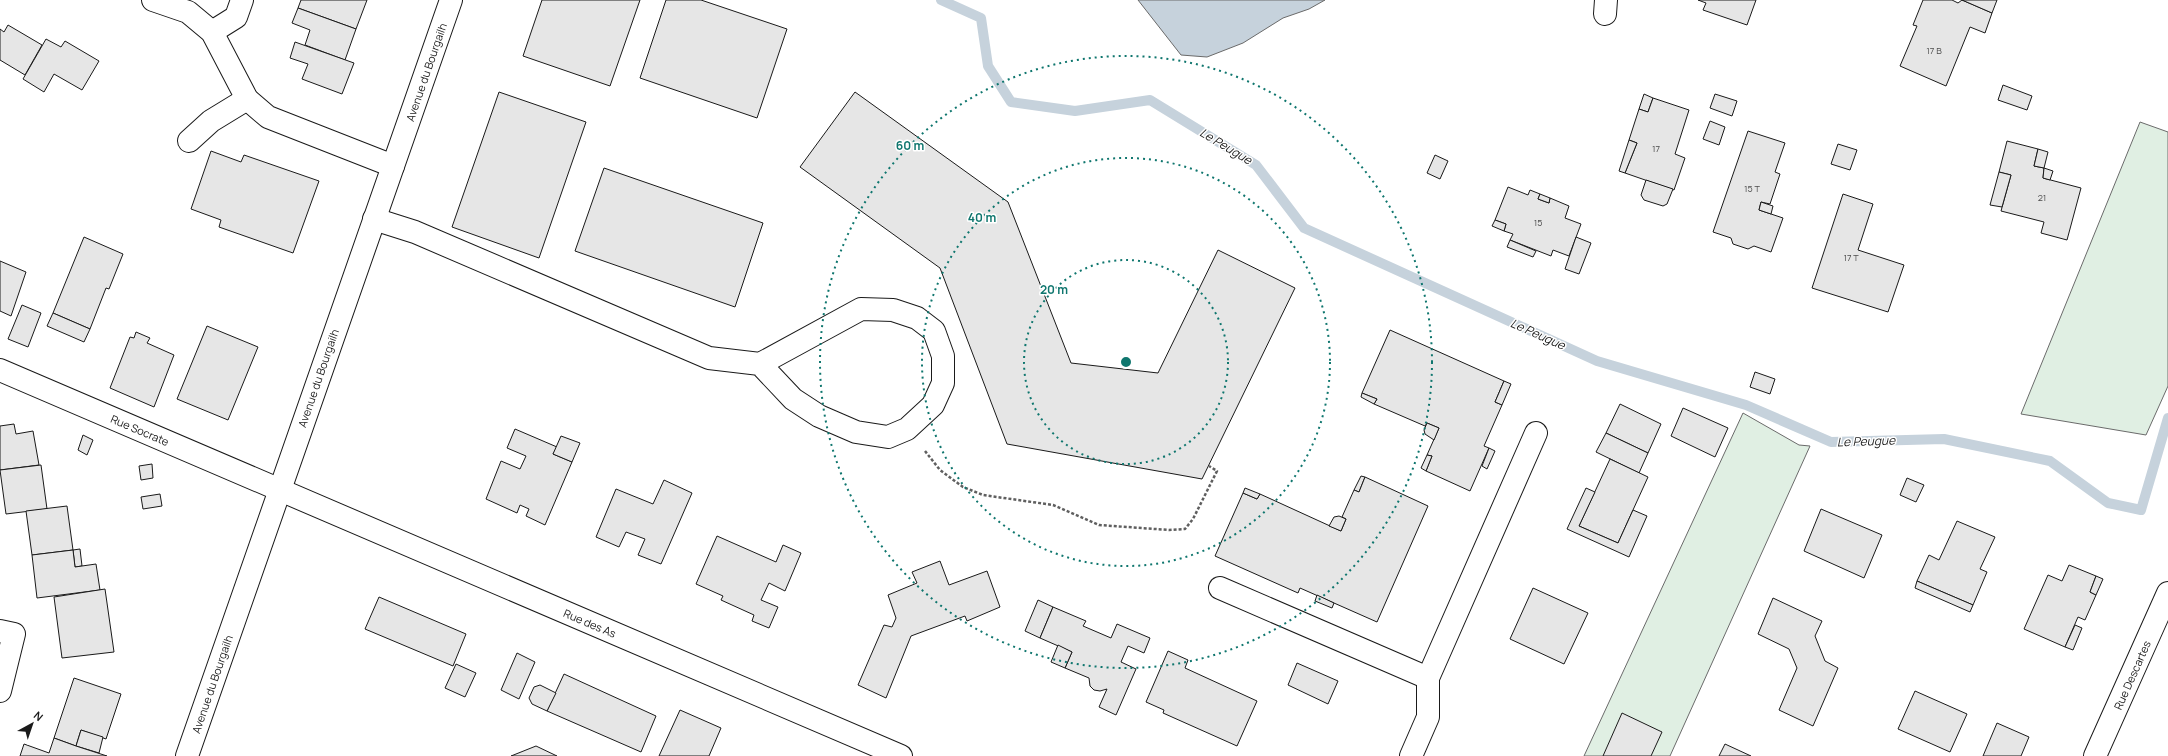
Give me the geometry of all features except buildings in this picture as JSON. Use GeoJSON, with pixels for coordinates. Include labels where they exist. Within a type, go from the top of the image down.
{"type":"FeatureCollection","features":[{"type":"Feature","properties":{"kind":"street"},"geometry":{"type":"LineString","coordinates":[[153,0],[188,12],[212,32],[247,99],[268,117],[392,166]]}},
{"type":"Feature","properties":{"kind":"street"},"geometry":{"type":"LineString","coordinates":[[212,32],[236,18],[242,0]]}},
{"type":"Feature","properties":{"kind":"street","name":"Avenue du Bourgailh"},"geometry":{"type":"LineString","coordinates":[[187,756],[451,0]]}},
{"type":"Feature","properties":{"kind":"street"},"geometry":{"type":"LineString","coordinates":[[189,141],[211,121],[247,99]]}},
{"type":"Feature","properties":{"kind":"street"},"geometry":{"type":"LineString","coordinates":[[374,219],[415,232],[710,358],[760,364],[861,309],[893,310],[917,318],[934,331],[943,356],[943,383],[933,405],[907,429],[888,437],[856,432],[819,416],[793,399],[760,364]]}},
{"type":"Feature","properties":{"kind":"street","name":"Rue Socrate"},"geometry":{"type":"LineString","coordinates":[[0,370],[279,490]]}},
{"type":"Feature","properties":{"kind":"street"},"geometry":{"type":"LineString","coordinates":[[1411,756],[1428,717],[1428,678],[1536,433]]}},
{"type":"Feature","properties":{"kind":"street","name":"Rue des As"},"geometry":{"type":"LineString","coordinates":[[279,490],[901,756]]}},
{"type":"Feature","properties":{"kind":"street"},"geometry":{"type":"LineString","coordinates":[[1220,588],[1428,678]]}},
{"type":"Feature","properties":{"kind":"street","name":"Rue Descartes"},"geometry":{"type":"LineString","coordinates":[[2096,756],[2168,593]]}},
{"type":"Feature","properties":{"kind":"street"},"geometry":{"type":"LineString","coordinates":[[0,631],[14,634],[0,691]]}},
{"type":"Feature","properties":{"kind":"path"},"geometry":{"type":"LineString","coordinates":[[907,429],[940,470],[963,487],[983,495],[1053,505],[1099,525],[1169,530],[1185,529],[1193,519],[1217,471],[1209,466]]}},
{"type":"Feature","properties":{"kind":"green space"},"geometry":{"type":"Polygon","coordinates":[[[2140,122],[2168,132],[2168,386],[2146,435],[2021,414],[2140,122]]]}},
{"type":"Feature","properties":{"kind":"green space"},"geometry":{"type":"Polygon","coordinates":[[[1743,413],[1799,445],[1810,446],[1670,756],[1584,756],[1743,413]]]}},
{"type":"Feature","properties":{"kind":"shaded area"},"geometry":{"type":"Polygon","coordinates":[[[1138,0],[1325,0],[1309,9],[1283,18],[1243,43],[1207,57],[1181,55],[1138,0]]]}},
{"type":"Feature","properties":{"kind":"waterway","name":"Le Peugue"},"geometry":{"type":"LineString","coordinates":[[941,0],[981,18],[988,66],[1011,102],[1075,111],[1150,100],[1256,165],[1304,228],[1597,361],[1746,405],[1831,442],[1944,439],[2050,461],[2108,503],[2141,510],[2168,418]]}}]}
